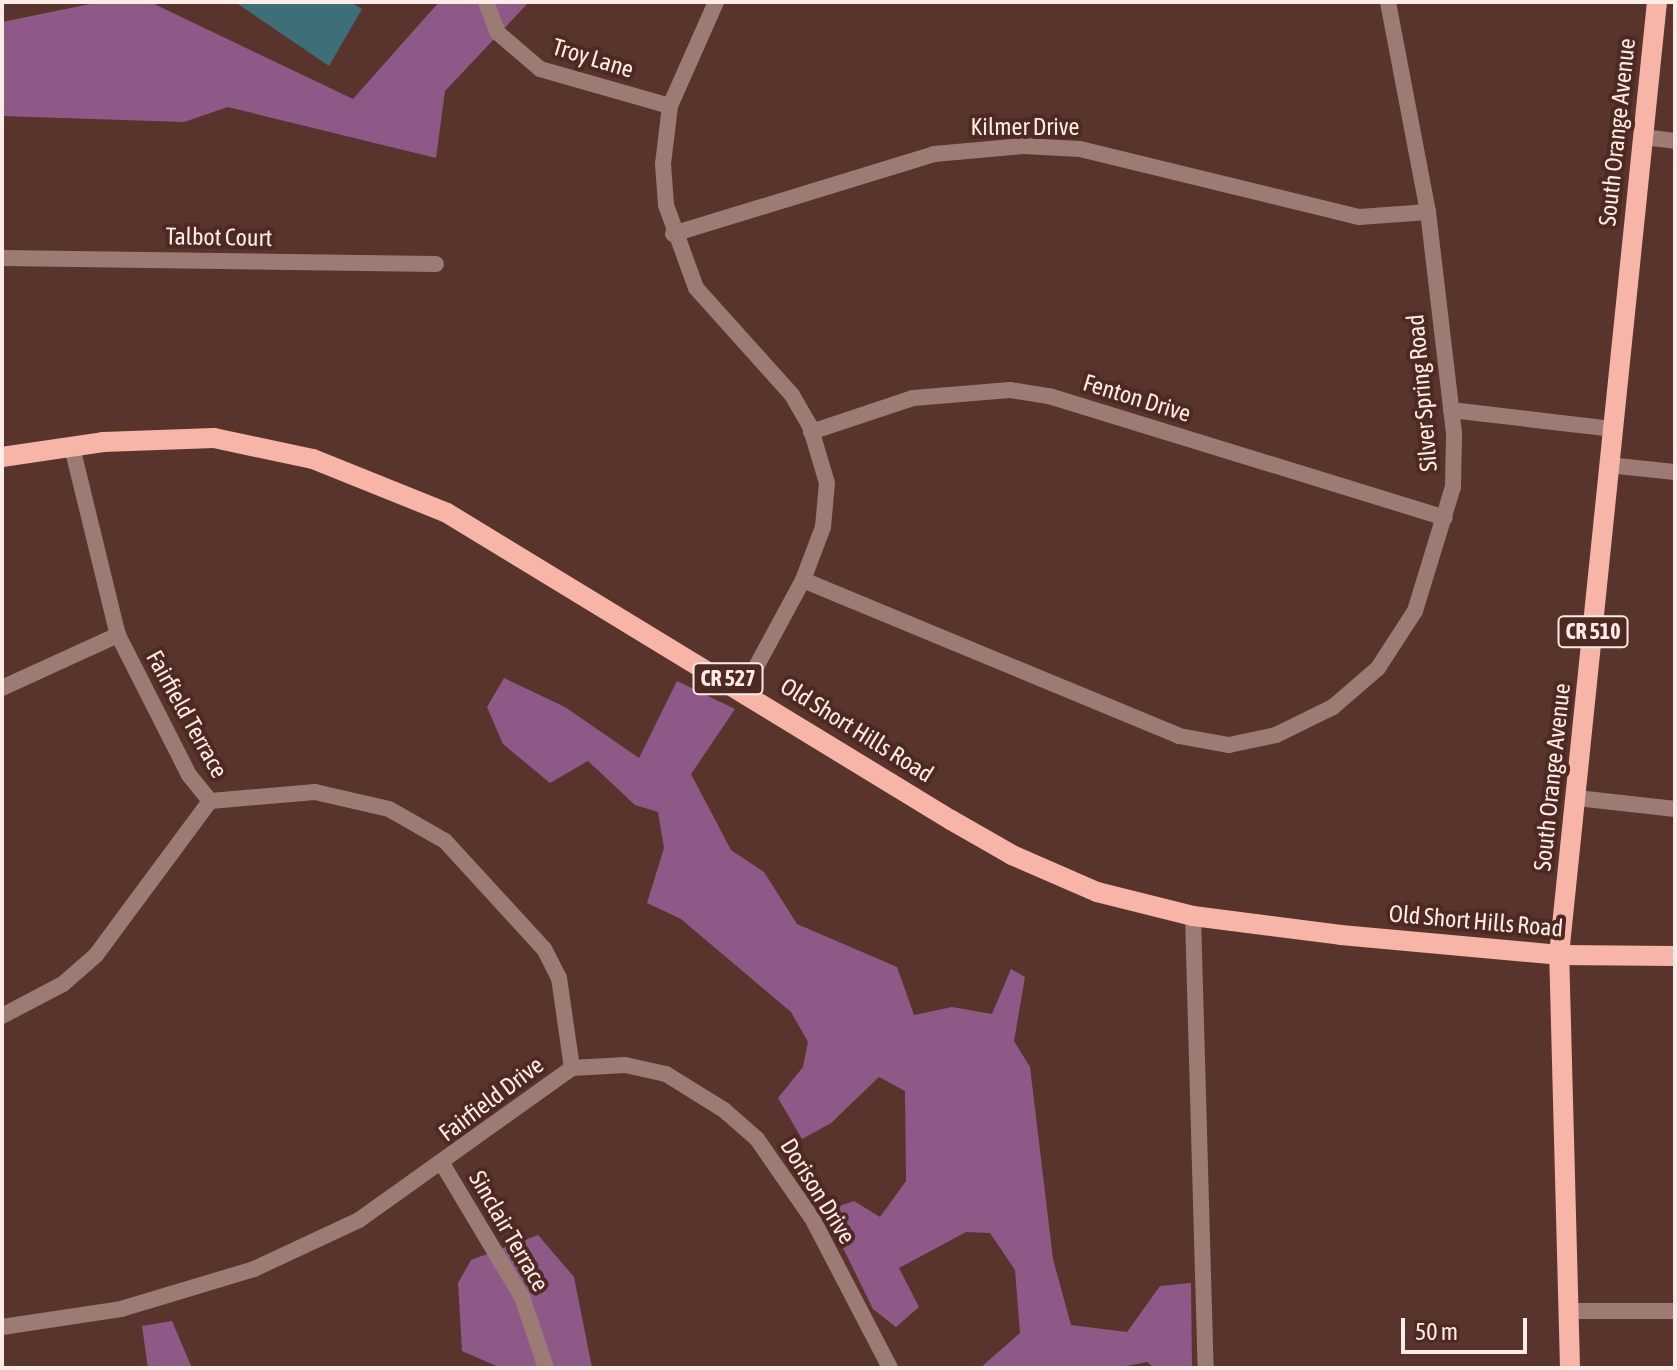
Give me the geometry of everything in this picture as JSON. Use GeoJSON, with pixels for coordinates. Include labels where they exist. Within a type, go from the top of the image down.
{"type":"FeatureCollection","features":[{"type":"Feature","properties":{"kind":"main road","name":"South Orange Avenue"},"geometry":{"type":"LineString","coordinates":[[1570,1368],[1559,955],[1657,2]]}},
{"type":"Feature","properties":{"kind":"main road","name":"Old Short Hills Road"},"geometry":{"type":"LineString","coordinates":[[2,457],[72,447],[214,438],[313,459],[447,513],[744,689],[1012,855],[1097,892],[1193,916],[1559,955],[1675,956]]}},
{"type":"Feature","properties":{"kind":"street","name":"Troy Lane"},"geometry":{"type":"LineString","coordinates":[[486,2],[498,33],[540,69],[670,106]]}},
{"type":"Feature","properties":{"kind":"street"},"geometry":{"type":"LineString","coordinates":[[716,2],[670,106],[663,164],[673,234],[696,288],[792,395],[811,432],[827,483],[823,527],[803,580],[744,689]]}},
{"type":"Feature","properties":{"kind":"street","name":"Silver Spring Road"},"geometry":{"type":"LineString","coordinates":[[803,580],[1179,736],[1229,745],[1276,735],[1333,707],[1378,668],[1415,611],[1453,487],[1451,410],[1428,212],[1388,2]]}},
{"type":"Feature","properties":{"kind":"street"},"geometry":{"type":"LineString","coordinates":[[1643,137],[1675,141]]}},
{"type":"Feature","properties":{"kind":"street","name":"Kilmer Drive"},"geometry":{"type":"LineString","coordinates":[[673,234],[934,154],[1023,146],[1080,149],[1359,217],[1428,212]]}},
{"type":"Feature","properties":{"kind":"street","name":"Talbot Court"},"geometry":{"type":"LineString","coordinates":[[2,258],[436,264]]}},
{"type":"Feature","properties":{"kind":"street","name":"Fenton Drive"},"geometry":{"type":"LineString","coordinates":[[811,432],[913,398],[1010,390],[1049,396],[1445,518]]}},
{"type":"Feature","properties":{"kind":"street"},"geometry":{"type":"LineString","coordinates":[[1451,410],[1612,429]]}},
{"type":"Feature","properties":{"kind":"street","name":"Fairfield Terrace"},"geometry":{"type":"LineString","coordinates":[[2,1016],[63,984],[96,955],[210,801],[189,775],[118,635],[72,447]]}},
{"type":"Feature","properties":{"kind":"street"},"geometry":{"type":"LineString","coordinates":[[1608,465],[1675,472]]}},
{"type":"Feature","properties":{"kind":"street"},"geometry":{"type":"LineString","coordinates":[[2,688],[118,635]]}},
{"type":"Feature","properties":{"kind":"street","name":"Fairfield Drive"},"geometry":{"type":"LineString","coordinates":[[2,1327],[121,1309],[226,1279],[359,1220],[443,1165],[572,1068],[559,978],[544,949],[445,841],[389,809],[315,792],[210,801]]}},
{"type":"Feature","properties":{"kind":"street"},"geometry":{"type":"LineString","coordinates":[[1577,798],[1675,809]]}},
{"type":"Feature","properties":{"kind":"street"},"geometry":{"type":"LineString","coordinates":[[1193,916],[1206,1368]]}},
{"type":"Feature","properties":{"kind":"street","name":"Dorison Drive"},"geometry":{"type":"LineString","coordinates":[[572,1068],[625,1065],[666,1074],[724,1110],[757,1139],[812,1218],[890,1368]]}},
{"type":"Feature","properties":{"kind":"street","name":"Sinclair Terrace"},"geometry":{"type":"LineString","coordinates":[[443,1165],[522,1297],[546,1368]]}},
{"type":"Feature","properties":{"kind":"street"},"geometry":{"type":"LineString","coordinates":[[1567,1311],[1675,1311]]}},
{"type":"Feature","properties":{"kind":"shaded area"},"geometry":{"type":"Polygon","coordinates":[[[100,2],[150,2],[353,99],[439,2],[529,2],[445,91],[436,158],[228,107],[184,122],[2,116],[2,22],[100,2]]]}},
{"type":"Feature","properties":{"kind":"shaded area"},"geometry":{"type":"Polygon","coordinates":[[[504,678],[565,707],[639,758],[677,681],[735,709],[691,774],[731,850],[764,872],[797,924],[897,967],[914,1015],[952,1007],[992,1014],[1011,969],[1025,977],[1014,1041],[1030,1067],[1053,1259],[1071,1325],[1127,1332],[1160,1286],[1191,1283],[1192,1368],[1154,1368],[1147,1362],[1116,1368],[980,1368],[1020,1333],[1015,1270],[990,1233],[966,1232],[899,1268],[919,1307],[896,1327],[873,1309],[825,1211],[854,1201],[880,1217],[906,1181],[905,1091],[879,1077],[831,1123],[802,1139],[778,1098],[803,1067],[808,1042],[791,1012],[681,919],[647,903],[664,848],[658,812],[635,805],[588,761],[550,783],[503,744],[487,707],[504,678]]]}},
{"type":"Feature","properties":{"kind":"shaded area"},"geometry":{"type":"Polygon","coordinates":[[[538,1235],[574,1277],[592,1368],[501,1368],[462,1351],[458,1283],[471,1260],[538,1235]]]}},
{"type":"Feature","properties":{"kind":"shaded area"},"geometry":{"type":"Polygon","coordinates":[[[172,1321],[192,1368],[148,1368],[142,1326],[172,1321]]]}},
{"type":"Feature","properties":{"kind":"building"},"geometry":{"type":"Polygon","coordinates":[[[235,2],[350,2],[362,9],[329,66],[235,2]]]}}]}
